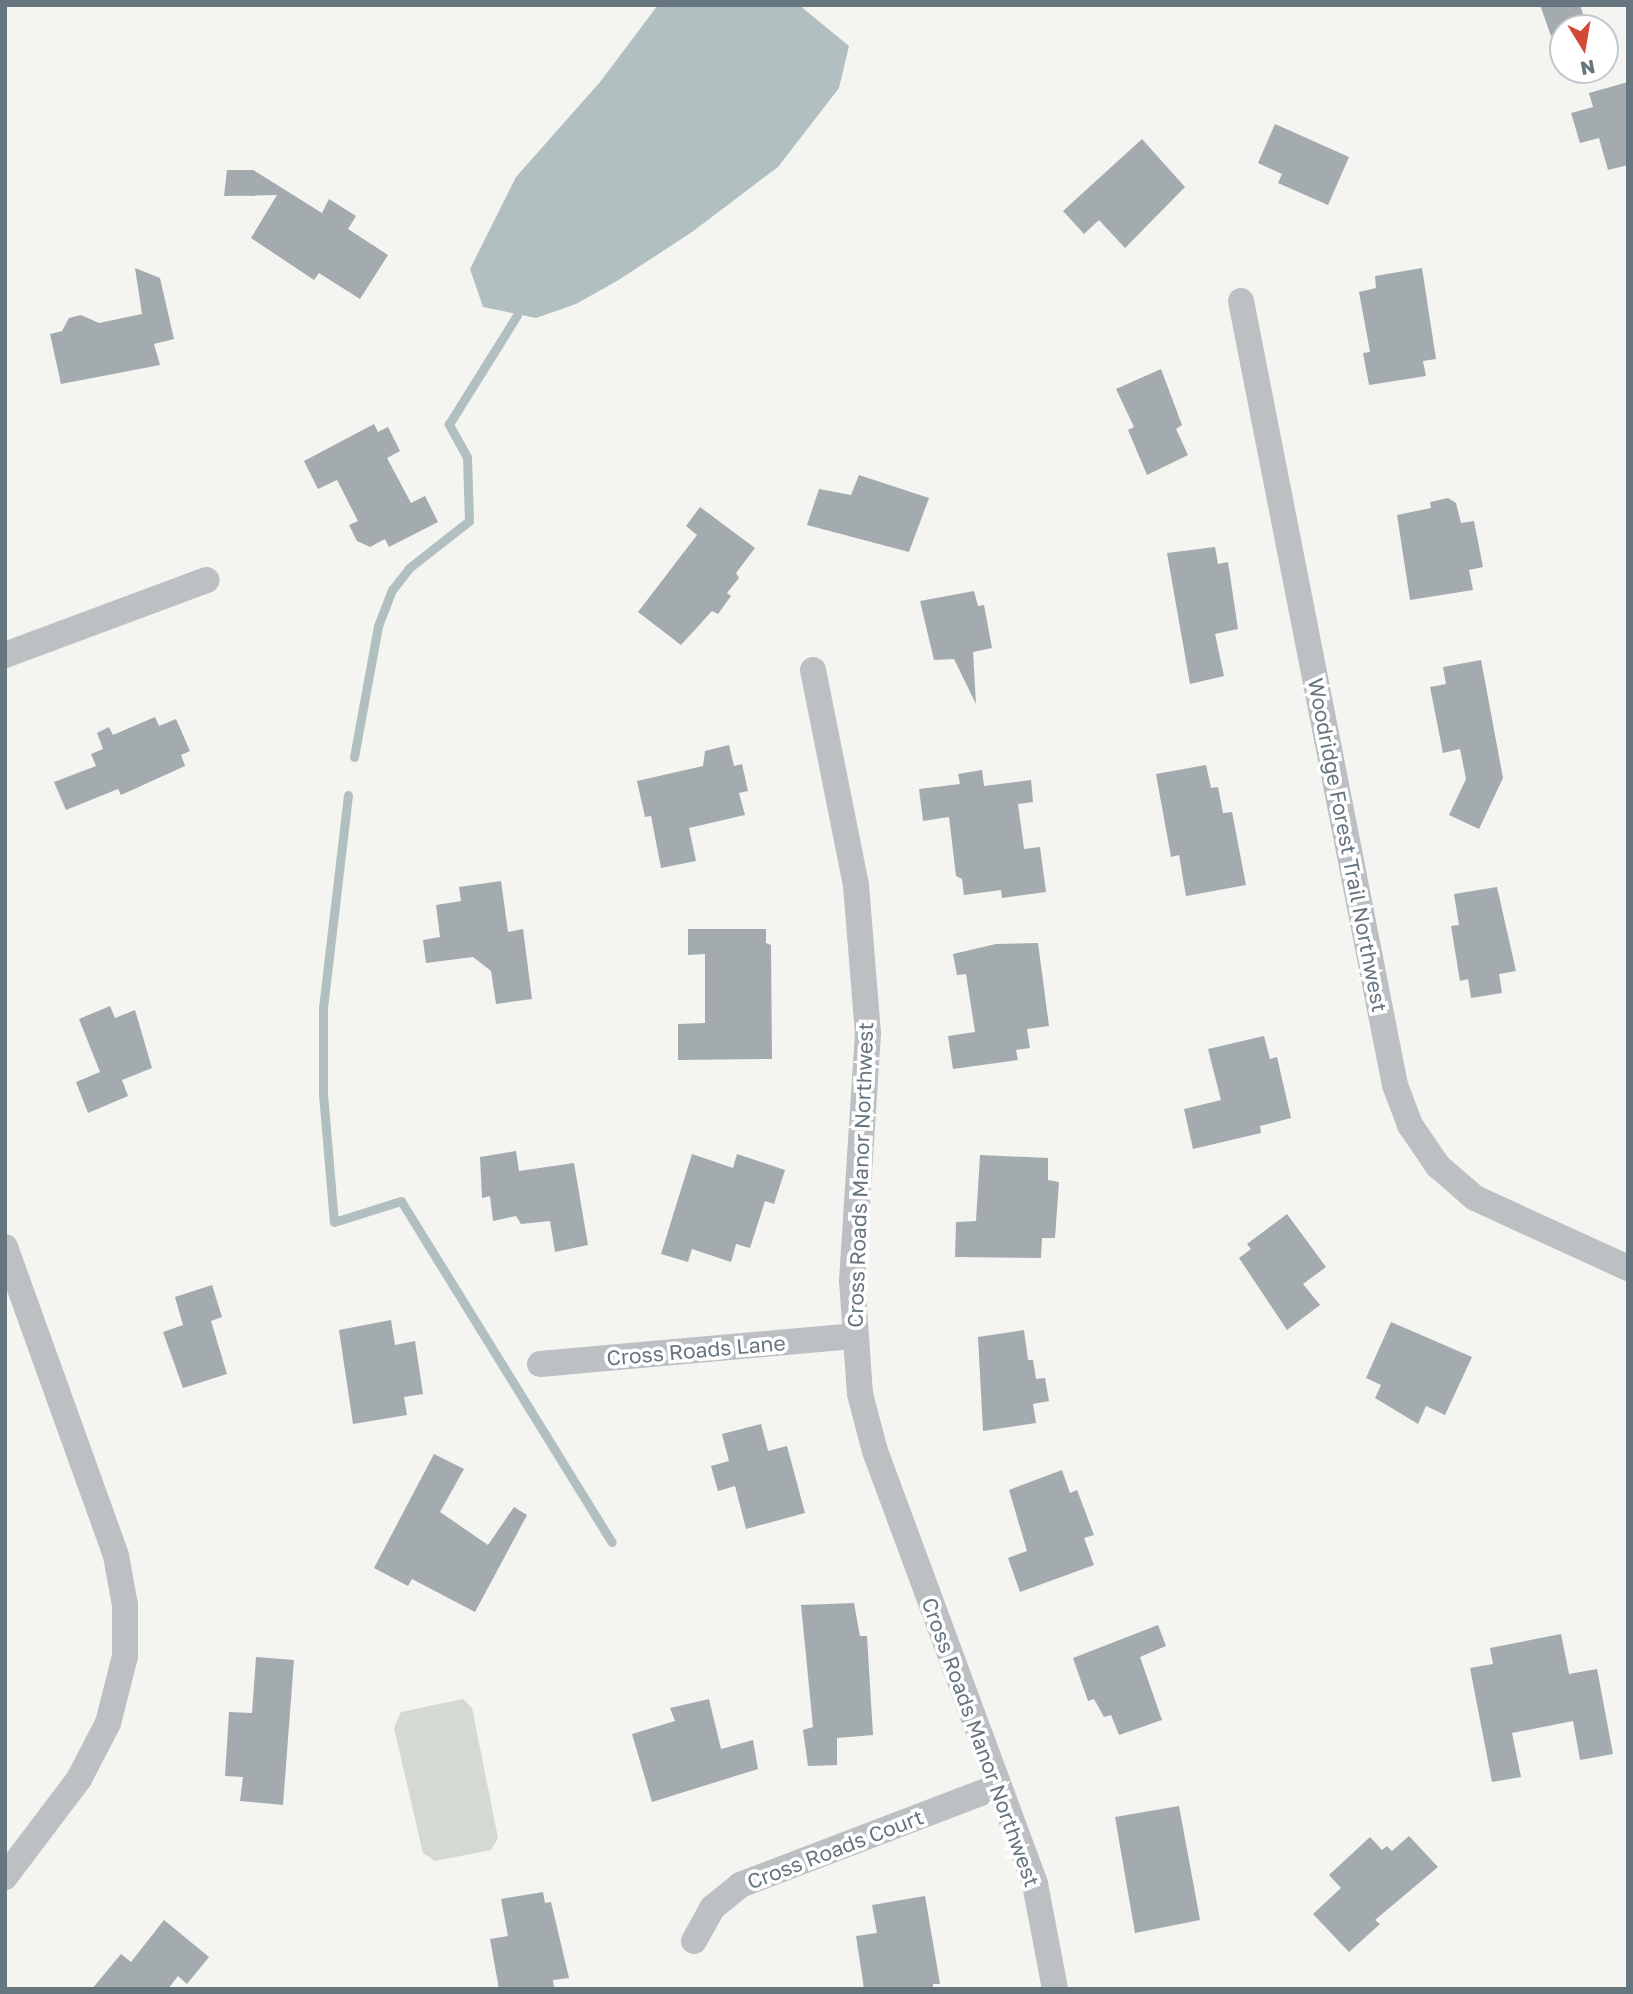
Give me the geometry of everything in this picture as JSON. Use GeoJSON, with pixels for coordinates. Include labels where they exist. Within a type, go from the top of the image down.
{"type":"FeatureCollection","features":[{"type":"Feature","properties":{"kind":"street","name":"Woodridge Forest Trail Northwest"},"geometry":{"type":"LineString","coordinates":[[1241,301],[1395,1085],[1410,1125],[1438,1166],[1475,1198],[1628,1268]]}},
{"type":"Feature","properties":{"kind":"street"},"geometry":{"type":"LineString","coordinates":[[5,655],[207,580]]}},
{"type":"Feature","properties":{"kind":"street","name":"Cross Roads Manor Northwest"},"geometry":{"type":"LineString","coordinates":[[813,670],[856,885],[868,1033],[852,1280],[853,1336],[860,1394],[875,1451],[1035,1884],[1055,1989]]}},
{"type":"Feature","properties":{"kind":"street"},"geometry":{"type":"LineString","coordinates":[[5,1247],[116,1556],[125,1618],[125,1656],[108,1723],[79,1779],[5,1877]]}},
{"type":"Feature","properties":{"kind":"street","name":"Cross Roads Lane"},"geometry":{"type":"LineString","coordinates":[[540,1364],[853,1336]]}},
{"type":"Feature","properties":{"kind":"street","name":"Cross Roads Court"},"geometry":{"type":"LineString","coordinates":[[694,1941],[712,1908],[740,1885],[999,1786]]}},
{"type":"Feature","properties":{"kind":"shaded area"},"geometry":{"type":"Polygon","coordinates":[[[658,5],[799,5],[849,46],[839,88],[778,167],[692,232],[617,281],[576,304],[536,318],[483,307],[470,269],[516,177],[600,82],[658,5]]]}},
{"type":"Feature","properties":{"kind":"shaded area"},"geometry":{"type":"Polygon","coordinates":[[[463,1699],[472,1708],[498,1838],[491,1850],[435,1861],[423,1853],[394,1728],[401,1712],[463,1699]]]}},
{"type":"Feature","properties":{"kind":"building"},"geometry":{"type":"Polygon","coordinates":[[[1540,5],[1580,5],[1583,14],[1549,14],[1549,30],[1540,5]]]}},
{"type":"Feature","properties":{"kind":"building"},"geometry":{"type":"Polygon","coordinates":[[[1628,82],[1628,165],[1608,170],[1599,138],[1580,143],[1571,113],[1593,107],[1589,93],[1628,82]]]}},
{"type":"Feature","properties":{"kind":"building"},"geometry":{"type":"Polygon","coordinates":[[[1275,124],[1349,157],[1328,205],[1278,183],[1282,174],[1258,163],[1275,124]]]}},
{"type":"Feature","properties":{"kind":"building"},"geometry":{"type":"Polygon","coordinates":[[[1142,139],[1185,187],[1125,248],[1099,220],[1084,234],[1063,211],[1142,139]]]}},
{"type":"Feature","properties":{"kind":"building"},"geometry":{"type":"Polygon","coordinates":[[[227,170],[253,170],[322,213],[329,199],[356,216],[348,229],[388,255],[360,299],[319,273],[314,280],[251,238],[277,195],[224,196],[227,170]]]}},
{"type":"Feature","properties":{"kind":"building"},"geometry":{"type":"Polygon","coordinates":[[[135,268],[160,278],[174,339],[154,344],[160,365],[61,384],[50,334],[62,331],[69,318],[81,315],[99,323],[142,314],[135,268]]]}},
{"type":"Feature","properties":{"kind":"building"},"geometry":{"type":"Polygon","coordinates":[[[1422,268],[1436,359],[1423,361],[1426,376],[1369,385],[1363,353],[1370,352],[1359,292],[1376,288],[1375,276],[1422,268]]]}},
{"type":"Feature","properties":{"kind":"building"},"geometry":{"type":"Polygon","coordinates":[[[1161,369],[1182,425],[1176,429],[1188,455],[1147,475],[1128,430],[1134,427],[1116,389],[1161,369]]]}},
{"type":"Feature","properties":{"kind":"building"},"geometry":{"type":"Polygon","coordinates":[[[374,424],[378,432],[388,427],[400,451],[387,458],[411,503],[425,496],[438,522],[389,547],[385,539],[370,547],[357,541],[349,525],[358,521],[337,480],[318,489],[304,461],[374,424]]]}},
{"type":"Feature","properties":{"kind":"building"},"geometry":{"type":"Polygon","coordinates":[[[859,475],[929,498],[909,552],[807,525],[819,489],[851,495],[859,475]]]}},
{"type":"Feature","properties":{"kind":"building"},"geometry":{"type":"Polygon","coordinates":[[[1448,498],[1456,503],[1461,523],[1474,521],[1483,567],[1469,570],[1473,590],[1410,600],[1397,515],[1431,508],[1430,502],[1448,498]]]}},
{"type":"Feature","properties":{"kind":"building"},"geometry":{"type":"Polygon","coordinates":[[[700,507],[755,548],[736,573],[739,578],[727,593],[731,596],[718,614],[712,611],[681,645],[638,612],[697,535],[686,526],[700,507]]]}},
{"type":"Feature","properties":{"kind":"building"},"geometry":{"type":"Polygon","coordinates":[[[1215,547],[1218,564],[1228,562],[1238,629],[1215,634],[1224,676],[1190,684],[1167,553],[1215,547]]]}},
{"type":"Feature","properties":{"kind":"building"},"geometry":{"type":"Polygon","coordinates":[[[974,591],[978,606],[984,605],[992,648],[973,652],[976,704],[954,659],[934,660],[920,601],[974,591]]]}},
{"type":"Feature","properties":{"kind":"building"},"geometry":{"type":"Polygon","coordinates":[[[1481,660],[1503,778],[1479,829],[1449,815],[1466,779],[1460,749],[1443,753],[1430,687],[1446,684],[1443,667],[1481,660]]]}},
{"type":"Feature","properties":{"kind":"building"},"geometry":{"type":"Polygon","coordinates":[[[155,717],[159,726],[176,719],[190,751],[181,755],[185,766],[121,795],[118,789],[66,810],[54,782],[96,766],[91,754],[103,749],[97,733],[109,727],[113,735],[155,717]]]}},
{"type":"Feature","properties":{"kind":"building"},"geometry":{"type":"Polygon","coordinates":[[[729,745],[734,766],[742,764],[748,791],[739,793],[745,815],[689,828],[696,861],[661,868],[651,816],[645,817],[637,781],[703,766],[705,751],[729,745]]]}},
{"type":"Feature","properties":{"kind":"building"},"geometry":{"type":"Polygon","coordinates":[[[1206,765],[1211,788],[1218,787],[1223,813],[1232,812],[1246,885],[1186,896],[1179,855],[1171,857],[1156,774],[1206,765]]]}},
{"type":"Feature","properties":{"kind":"building"},"geometry":{"type":"Polygon","coordinates":[[[982,770],[984,786],[1031,780],[1033,802],[1018,804],[1024,849],[1040,847],[1046,892],[1002,898],[1001,890],[964,895],[962,879],[956,876],[949,817],[923,821],[919,789],[960,784],[958,774],[982,770]]]}},
{"type":"Feature","properties":{"kind":"building"},"geometry":{"type":"Polygon","coordinates":[[[501,881],[508,932],[523,929],[532,999],[496,1004],[491,971],[473,957],[426,963],[423,940],[440,937],[436,905],[461,901],[459,887],[501,881]]]}},
{"type":"Feature","properties":{"kind":"building"},"geometry":{"type":"Polygon","coordinates":[[[1497,887],[1516,971],[1499,974],[1502,993],[1471,998],[1468,979],[1460,981],[1451,926],[1459,925],[1454,894],[1497,887]]]}},
{"type":"Feature","properties":{"kind":"building"},"geometry":{"type":"Polygon","coordinates":[[[688,929],[766,929],[766,943],[771,945],[772,1059],[678,1060],[678,1024],[705,1023],[705,954],[688,955],[688,929]]]}},
{"type":"Feature","properties":{"kind":"building"},"geometry":{"type":"Polygon","coordinates":[[[1038,943],[1049,1026],[1027,1029],[1030,1048],[1016,1050],[1018,1060],[953,1069],[948,1036],[975,1032],[966,974],[957,975],[953,954],[996,944],[1038,943]]]}},
{"type":"Feature","properties":{"kind":"building"},"geometry":{"type":"Polygon","coordinates":[[[110,1006],[115,1018],[135,1010],[152,1068],[122,1080],[128,1096],[88,1113],[76,1082],[100,1072],[79,1019],[110,1006]]]}},
{"type":"Feature","properties":{"kind":"building"},"geometry":{"type":"Polygon","coordinates":[[[1264,1036],[1270,1059],[1277,1057],[1291,1118],[1260,1126],[1261,1133],[1193,1149],[1184,1109],[1221,1100],[1208,1049],[1264,1036]]]}},
{"type":"Feature","properties":{"kind":"building"},"geometry":{"type":"Polygon","coordinates":[[[516,1151],[519,1171],[574,1163],[588,1245],[555,1252],[550,1221],[521,1224],[516,1216],[493,1221],[490,1196],[482,1198],[480,1157],[516,1151]]]}},
{"type":"Feature","properties":{"kind":"building"},"geometry":{"type":"Polygon","coordinates":[[[692,1154],[733,1168],[737,1154],[785,1170],[774,1204],[765,1201],[750,1248],[736,1244],[731,1262],[692,1249],[688,1262],[661,1254],[692,1154]]]}},
{"type":"Feature","properties":{"kind":"building"},"geometry":{"type":"Polygon","coordinates":[[[980,1155],[1048,1158],[1048,1180],[1059,1182],[1055,1238],[1042,1238],[1041,1258],[955,1257],[956,1222],[976,1221],[980,1155]]]}},
{"type":"Feature","properties":{"kind":"building"},"geometry":{"type":"Polygon","coordinates":[[[1287,1214],[1326,1267],[1303,1284],[1320,1305],[1287,1330],[1239,1258],[1251,1249],[1247,1244],[1287,1214]]]}},
{"type":"Feature","properties":{"kind":"building"},"geometry":{"type":"Polygon","coordinates":[[[212,1285],[222,1317],[211,1321],[227,1374],[183,1388],[163,1332],[183,1325],[175,1297],[212,1285]]]}},
{"type":"Feature","properties":{"kind":"building"},"geometry":{"type":"Polygon","coordinates":[[[391,1320],[395,1345],[415,1341],[423,1394],[404,1397],[407,1415],[353,1424],[339,1330],[391,1320]]]}},
{"type":"Feature","properties":{"kind":"building"},"geometry":{"type":"Polygon","coordinates":[[[1391,1322],[1472,1357],[1445,1415],[1426,1406],[1418,1424],[1375,1398],[1381,1385],[1366,1378],[1391,1322]]]}},
{"type":"Feature","properties":{"kind":"building"},"geometry":{"type":"Polygon","coordinates":[[[1024,1330],[1028,1360],[1033,1360],[1036,1379],[1045,1378],[1049,1401],[1033,1404],[1036,1423],[983,1431],[978,1337],[1024,1330]]]}},
{"type":"Feature","properties":{"kind":"building"},"geometry":{"type":"Polygon","coordinates":[[[761,1424],[768,1451],[787,1446],[805,1513],[746,1529],[735,1486],[718,1491],[711,1466],[729,1461],[722,1434],[761,1424]]]}},
{"type":"Feature","properties":{"kind":"building"},"geometry":{"type":"Polygon","coordinates":[[[434,1454],[464,1469],[440,1512],[488,1545],[514,1507],[527,1515],[475,1612],[412,1579],[408,1586],[374,1568],[434,1454]]]}},
{"type":"Feature","properties":{"kind":"building"},"geometry":{"type":"Polygon","coordinates":[[[1062,1470],[1070,1493],[1077,1490],[1094,1535],[1084,1538],[1094,1565],[1020,1592],[1008,1558],[1027,1551],[1009,1490],[1062,1470]]]}},
{"type":"Feature","properties":{"kind":"building"},"geometry":{"type":"Polygon","coordinates":[[[854,1603],[860,1636],[867,1636],[873,1735],[837,1738],[837,1765],[808,1766],[803,1730],[813,1727],[801,1605],[854,1603]]]}},
{"type":"Feature","properties":{"kind":"building"},"geometry":{"type":"Polygon","coordinates":[[[1158,1625],[1166,1646],[1140,1657],[1162,1720],[1119,1735],[1111,1715],[1104,1717],[1094,1699],[1088,1701],[1073,1658],[1158,1625]]]}},
{"type":"Feature","properties":{"kind":"building"},"geometry":{"type":"Polygon","coordinates":[[[1561,1634],[1569,1674],[1597,1669],[1613,1754],[1580,1760],[1573,1721],[1512,1733],[1521,1777],[1492,1782],[1470,1668],[1493,1664],[1490,1648],[1561,1634]]]}},
{"type":"Feature","properties":{"kind":"building"},"geometry":{"type":"Polygon","coordinates":[[[256,1657],[294,1660],[283,1805],[240,1801],[243,1777],[225,1776],[229,1712],[252,1713],[256,1657]]]}},
{"type":"Feature","properties":{"kind":"building"},"geometry":{"type":"Polygon","coordinates":[[[709,1699],[721,1749],[753,1740],[758,1769],[652,1802],[632,1734],[675,1721],[670,1708],[709,1699]]]}},
{"type":"Feature","properties":{"kind":"building"},"geometry":{"type":"Polygon","coordinates":[[[1179,1806],[1200,1920],[1135,1933],[1115,1817],[1179,1806]]]}},
{"type":"Feature","properties":{"kind":"building"},"geometry":{"type":"Polygon","coordinates":[[[1409,1836],[1438,1867],[1375,1920],[1380,1924],[1349,1952],[1313,1914],[1341,1888],[1329,1875],[1370,1837],[1382,1850],[1387,1846],[1392,1851],[1409,1836]]]}},
{"type":"Feature","properties":{"kind":"building"},"geometry":{"type":"Polygon","coordinates":[[[543,1892],[545,1903],[551,1902],[569,1978],[553,1980],[554,1989],[499,1989],[490,1939],[508,1936],[501,1899],[543,1892]]]}},
{"type":"Feature","properties":{"kind":"building"},"geometry":{"type":"Polygon","coordinates":[[[925,1896],[940,1984],[933,1984],[933,1989],[864,1989],[856,1936],[877,1933],[872,1905],[925,1896]]]}},
{"type":"Feature","properties":{"kind":"building"},"geometry":{"type":"Polygon","coordinates":[[[164,1920],[209,1957],[187,1984],[178,1976],[168,1989],[92,1989],[121,1954],[131,1962],[164,1920]]]}},
{"type":"Feature","properties":{"kind":"waterway"},"geometry":{"type":"LineString","coordinates":[[354,757],[378,626],[392,590],[409,568],[469,521],[467,457],[449,424],[517,315]]}},
{"type":"Feature","properties":{"kind":"waterway"},"geometry":{"type":"LineString","coordinates":[[348,795],[323,1008],[323,1094],[334,1222],[401,1201],[612,1542]]}}]}
